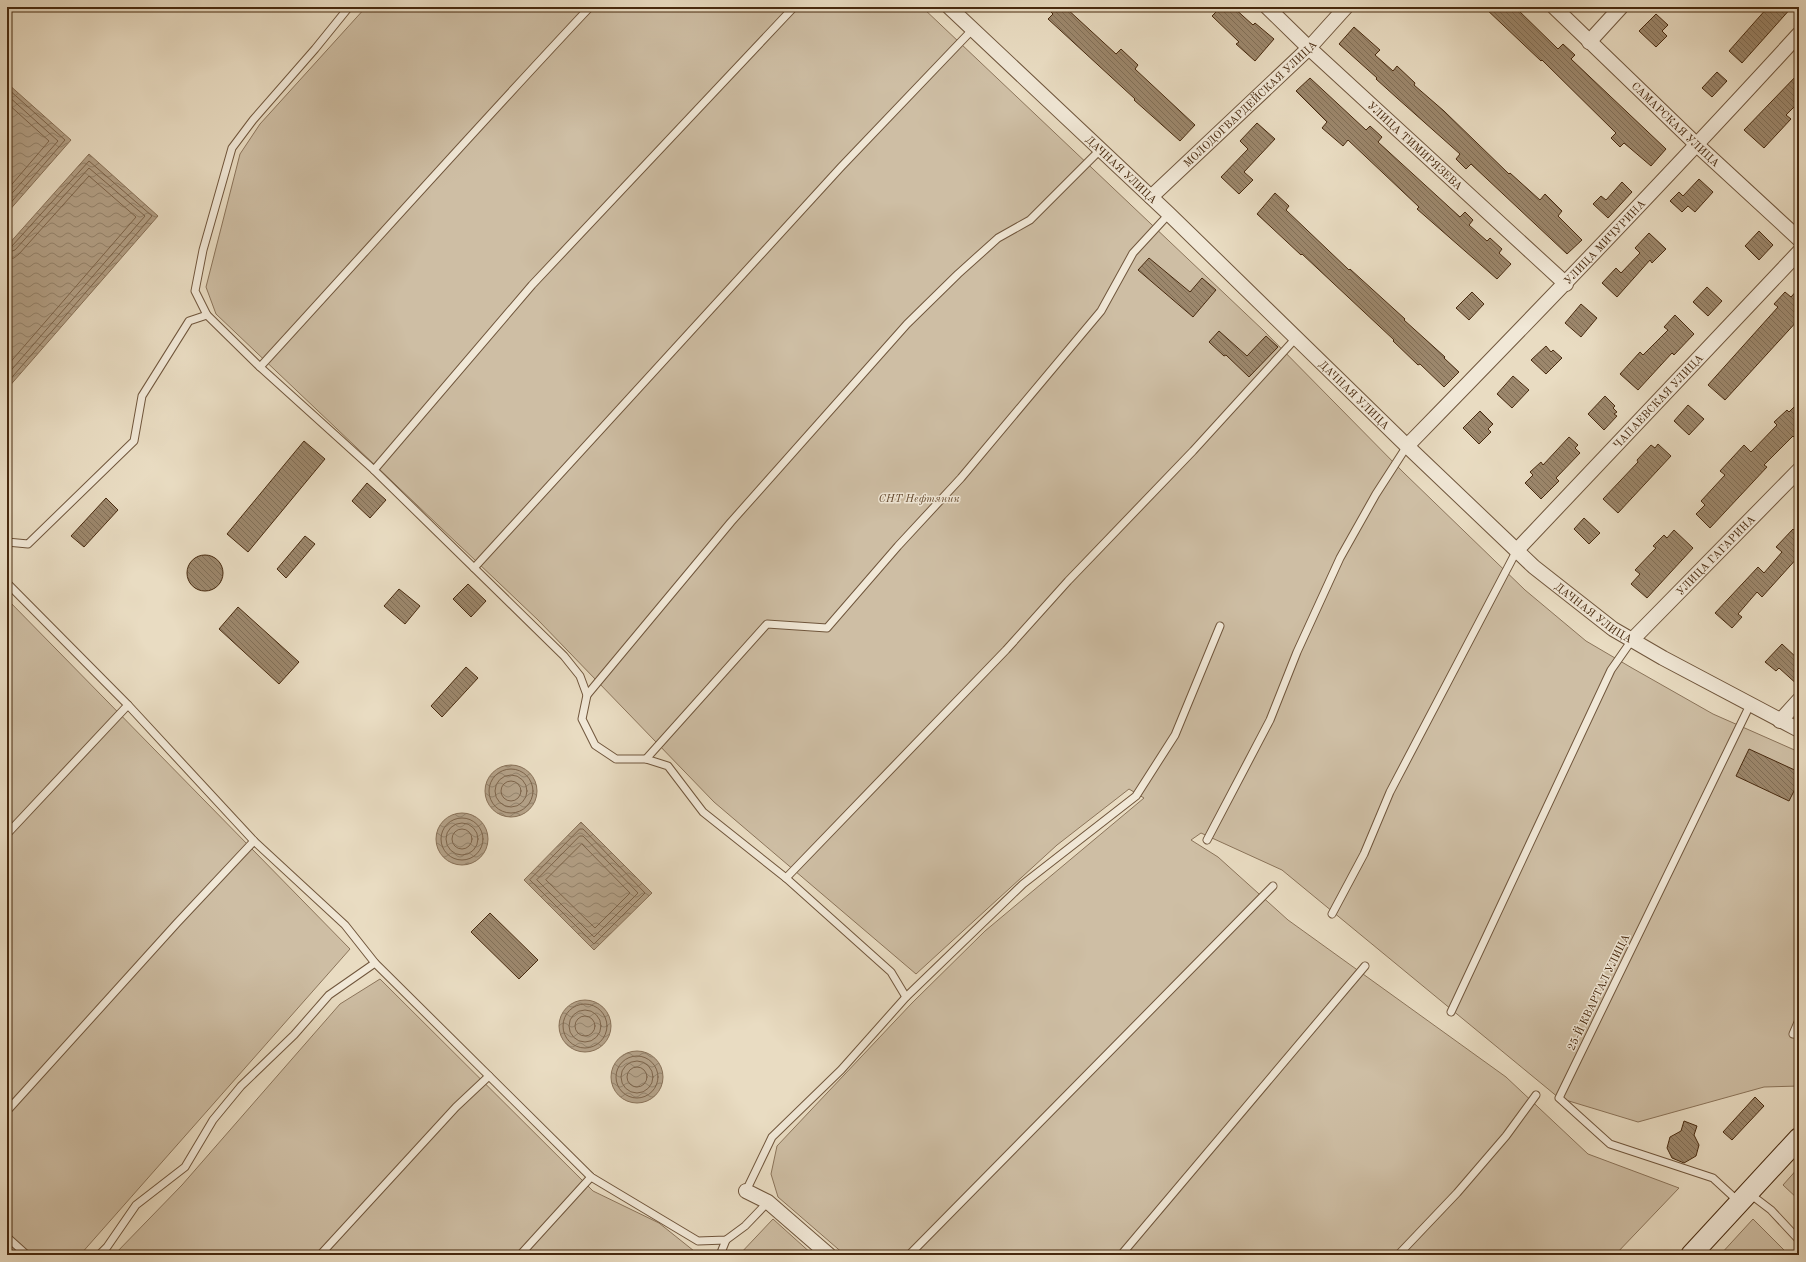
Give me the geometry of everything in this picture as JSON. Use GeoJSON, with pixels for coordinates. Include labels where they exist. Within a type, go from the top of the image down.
{"type":"FeatureCollection","features":[{"type":"Feature","properties":{"kind":"street","name":"ДАЧНАЯ УЛИЦА"},"geometry":{"type":"LineString","coordinates":[[949,7],[1169,214],[1407,446],[1534,567],[1612,629],[1750,705],[1799,730]]}},
{"type":"Feature","properties":{"kind":"street","name":"УЛИЦА ТИМИРЯЗЕВА"},"geometry":{"type":"LineString","coordinates":[[1267,7],[1309,48],[1566,284]]}},
{"type":"Feature","properties":{"kind":"street","name":"МОЛОДОГВАРДЕЙСКАЯ УЛИЦА"},"geometry":{"type":"LineString","coordinates":[[1151,197],[1309,48],[1346,7]]}},
{"type":"Feature","properties":{"kind":"street","name":"САМАРСКАЯ УЛИЦА"},"geometry":{"type":"LineString","coordinates":[[1554,7],[1697,146],[1799,239]]}},
{"type":"Feature","properties":{"kind":"street"},"geometry":{"type":"LineString","coordinates":[[1590,42],[1621,7]]}},
{"type":"Feature","properties":{"kind":"street","name":"УЛИЦА МИЧУРИНА"},"geometry":{"type":"LineString","coordinates":[[1407,446],[1566,284],[1697,146],[1799,34]]}},
{"type":"Feature","properties":{"kind":"street","name":"ЧАПАЕВСКАЯ УЛИЦА"},"geometry":{"type":"LineString","coordinates":[[1517,550],[1799,252]]}},
{"type":"Feature","properties":{"kind":"street","name":"УЛИЦА ГАГАРИНА"},"geometry":{"type":"LineString","coordinates":[[1632,640],[1799,470]]}},
{"type":"Feature","properties":{"kind":"street"},"geometry":{"type":"LineString","coordinates":[[1780,721],[1799,700]]}},
{"type":"Feature","properties":{"kind":"street"},"geometry":{"type":"LineString","coordinates":[[1691,1255],[1799,1138]]}},
{"type":"Feature","properties":{"kind":"street"},"geometry":{"type":"LineString","coordinates":[[746,1191],[768,1202],[829,1255]]}},
{"type":"Feature","properties":{"kind":"lane"},"geometry":{"type":"LineString","coordinates":[[349,7],[315,49],[253,120],[232,148],[203,250],[195,291],[207,315],[260,367],[374,470],[564,656],[580,676],[587,695]]}},
{"type":"Feature","properties":{"kind":"lane"},"geometry":{"type":"LineString","coordinates":[[260,367],[404,210],[491,112],[590,7]]}},
{"type":"Feature","properties":{"kind":"lane"},"geometry":{"type":"LineString","coordinates":[[374,470],[532,285],[794,7]]}},
{"type":"Feature","properties":{"kind":"lane"},"geometry":{"type":"LineString","coordinates":[[474,568],[841,167],[973,29]]}},
{"type":"Feature","properties":{"kind":"lane"},"geometry":{"type":"LineString","coordinates":[[906,997],[891,972],[786,878],[703,812],[668,766],[646,759],[616,759],[595,745],[582,719],[587,695],[731,522],[907,324],[958,274],[998,238],[1030,220],[1101,150]]}},
{"type":"Feature","properties":{"kind":"lane"},"geometry":{"type":"LineString","coordinates":[[646,759],[767,624],[827,628],[898,546],[961,478],[1101,311],[1132,253],[1169,214]]}},
{"type":"Feature","properties":{"kind":"lane"},"geometry":{"type":"LineString","coordinates":[[7,542],[28,544],[134,441],[142,396],[189,321],[207,315]]}},
{"type":"Feature","properties":{"kind":"lane"},"geometry":{"type":"LineString","coordinates":[[786,878],[1006,650],[1068,581],[1193,451],[1296,338]]}},
{"type":"Feature","properties":{"kind":"lane"},"geometry":{"type":"LineString","coordinates":[[1207,840],[1270,720],[1296,652],[1340,558],[1376,494],[1407,446]]}},
{"type":"Feature","properties":{"kind":"lane"},"geometry":{"type":"LineString","coordinates":[[1332,914],[1364,854],[1390,792],[1517,550]]}},
{"type":"Feature","properties":{"kind":"lane"},"geometry":{"type":"LineString","coordinates":[[7,583],[128,705],[254,840],[345,925],[375,963],[591,1177],[698,1241],[726,1240]]}},
{"type":"Feature","properties":{"kind":"lane"},"geometry":{"type":"LineString","coordinates":[[746,1191],[772,1137],[841,1070],[906,997],[1023,884],[1136,796],[1175,735],[1220,626]]}},
{"type":"Feature","properties":{"kind":"lane"},"geometry":{"type":"LineString","coordinates":[[1451,1012],[1611,670],[1632,640]]}},
{"type":"Feature","properties":{"kind":"lane"},"geometry":{"type":"LineString","coordinates":[[7,834],[128,705]]}},
{"type":"Feature","properties":{"kind":"lane","name":"25-Й КВАРТАЛ УЛИЦА"},"geometry":{"type":"LineString","coordinates":[[1744,1198],[1713,1178],[1610,1144],[1559,1098],[1750,705]]}},
{"type":"Feature","properties":{"kind":"lane"},"geometry":{"type":"LineString","coordinates":[[7,1111],[254,840]]}},
{"type":"Feature","properties":{"kind":"lane"},"geometry":{"type":"LineString","coordinates":[[909,1255],[1273,886]]}},
{"type":"Feature","properties":{"kind":"lane"},"geometry":{"type":"LineString","coordinates":[[99,1255],[107,1247],[136,1205],[185,1167],[213,1120],[241,1086],[294,1035],[329,995],[375,963]]}},
{"type":"Feature","properties":{"kind":"lane"},"geometry":{"type":"LineString","coordinates":[[1121,1255],[1366,966]]}},
{"type":"Feature","properties":{"kind":"lane"},"geometry":{"type":"LineString","coordinates":[[1792,1034],[1799,1020]]}},
{"type":"Feature","properties":{"kind":"lane"},"geometry":{"type":"LineString","coordinates":[[320,1255],[456,1107],[489,1076]]}},
{"type":"Feature","properties":{"kind":"lane"},"geometry":{"type":"LineString","coordinates":[[1398,1255],[1457,1193],[1506,1136],[1536,1094]]}},
{"type":"Feature","properties":{"kind":"lane"},"geometry":{"type":"LineString","coordinates":[[520,1255],[591,1177]]}},
{"type":"Feature","properties":{"kind":"lane"},"geometry":{"type":"LineString","coordinates":[[1744,1198],[1771,1210],[1799,1240]]}},
{"type":"Feature","properties":{"kind":"lane"},"geometry":{"type":"LineString","coordinates":[[720,1255],[726,1240],[745,1226],[768,1202]]}},
{"type":"Feature","properties":{"kind":"lane"},"geometry":{"type":"LineString","coordinates":[[7,1237],[27,1255]]}},
{"type":"Feature","properties":{"kind":"green space","name":"СНТ Нефтяник"},"geometry":{"type":"Polygon","coordinates":[[[366,7],[922,7],[1264,331],[1404,473],[1525,590],[1586,641],[1713,714],[1799,752],[1799,1086],[1764,1087],[1638,1122],[1559,1098],[1282,870],[1201,833],[1191,840],[1218,857],[1288,920],[1506,1077],[1588,1154],[1679,1188],[1615,1255],[845,1255],[778,1197],[771,1174],[777,1146],[912,1003],[985,931],[1144,798],[1129,789],[1057,845],[916,974],[714,802],[538,620],[216,314],[206,287],[240,154],[260,124],[366,7]]]}},
{"type":"Feature","properties":{"kind":"green space"},"geometry":{"type":"Polygon","coordinates":[[[7,599],[350,949],[80,1255],[7,1255],[7,599]]]}},
{"type":"Feature","properties":{"kind":"green space"},"geometry":{"type":"Polygon","coordinates":[[[380,979],[593,1191],[659,1223],[699,1255],[114,1255],[182,1185],[340,1004],[380,979]]]}},
{"type":"Feature","properties":{"kind":"green space"},"geometry":{"type":"Polygon","coordinates":[[[1799,1167],[1799,1200],[1783,1185],[1799,1167]]]}},
{"type":"Feature","properties":{"kind":"green space"},"geometry":{"type":"Polygon","coordinates":[[[773,1219],[813,1255],[739,1255],[773,1219]]]}},
{"type":"Feature","properties":{"kind":"green space"},"geometry":{"type":"Polygon","coordinates":[[[1753,1219],[1789,1255],[1720,1255],[1753,1219]]]}},
{"type":"Feature","properties":{"kind":"water"},"geometry":{"type":"Polygon","coordinates":[[[7,83],[71,140],[7,213],[7,83]]]}},
{"type":"Feature","properties":{"kind":"water"},"geometry":{"type":"Polygon","coordinates":[[[89,154],[158,216],[7,389],[7,246],[89,154]]]}},
{"type":"Feature","properties":{"kind":"water"},"geometry":{"type":"Polygon","coordinates":[[[511,765],[521,767],[529,773],[535,781],[537,791],[535,801],[529,809],[521,815],[511,817],[501,815],[493,809],[487,801],[485,791],[487,781],[493,773],[501,767],[511,765]]]}},
{"type":"Feature","properties":{"kind":"water"},"geometry":{"type":"Polygon","coordinates":[[[462,813],[472,815],[480,821],[486,829],[488,839],[486,849],[480,857],[472,863],[462,865],[452,863],[444,857],[438,849],[436,839],[438,829],[444,821],[452,815],[462,813]]]}},
{"type":"Feature","properties":{"kind":"water"},"geometry":{"type":"Polygon","coordinates":[[[581,822],[652,893],[594,950],[524,880],[581,822]]]}},
{"type":"Feature","properties":{"kind":"water"},"geometry":{"type":"Polygon","coordinates":[[[585,1000],[595,1002],[603,1008],[609,1016],[611,1026],[609,1036],[603,1044],[595,1050],[585,1052],[575,1050],[567,1044],[561,1036],[559,1026],[561,1016],[567,1008],[575,1002],[585,1000]]]}},
{"type":"Feature","properties":{"kind":"water"},"geometry":{"type":"Polygon","coordinates":[[[637,1051],[647,1053],[655,1059],[661,1067],[663,1077],[661,1087],[655,1095],[647,1101],[637,1103],[627,1101],[619,1095],[613,1087],[611,1077],[613,1067],[619,1059],[627,1053],[637,1051]]]}},
{"type":"Feature","properties":{"kind":"building"},"geometry":{"type":"Polygon","coordinates":[[[1046,7],[1065,7],[1116,54],[1121,49],[1138,65],[1135,69],[1195,125],[1180,141],[1048,19],[1053,14],[1046,7]]]}},
{"type":"Feature","properties":{"kind":"building"},"geometry":{"type":"Polygon","coordinates":[[[1221,7],[1233,7],[1253,25],[1255,23],[1274,39],[1255,61],[1236,44],[1239,42],[1212,16],[1221,7]]]}},
{"type":"Feature","properties":{"kind":"building"},"geometry":{"type":"Polygon","coordinates":[[[1484,7],[1515,7],[1558,49],[1563,44],[1575,55],[1571,59],[1666,149],[1651,166],[1624,143],[1620,147],[1611,138],[1616,133],[1542,60],[1541,61],[1484,7]]]}},
{"type":"Feature","properties":{"kind":"building"},"geometry":{"type":"Polygon","coordinates":[[[1768,7],[1792,7],[1742,63],[1729,51],[1768,7]]]}},
{"type":"Feature","properties":{"kind":"building"},"geometry":{"type":"Polygon","coordinates":[[[1656,14],[1668,25],[1662,31],[1667,36],[1656,47],[1639,31],[1656,14]]]}},
{"type":"Feature","properties":{"kind":"building"},"geometry":{"type":"Polygon","coordinates":[[[1354,27],[1380,50],[1375,55],[1393,71],[1397,66],[1415,83],[1414,85],[1444,111],[1509,174],[1510,173],[1540,200],[1545,194],[1562,211],[1558,216],[1582,240],[1567,254],[1471,164],[1466,169],[1456,159],[1460,154],[1339,44],[1354,27]]]}},
{"type":"Feature","properties":{"kind":"building"},"geometry":{"type":"Polygon","coordinates":[[[1717,72],[1727,81],[1712,97],[1702,88],[1717,72]]]}},
{"type":"Feature","properties":{"kind":"building"},"geometry":{"type":"Polygon","coordinates":[[[1799,73],[1799,102],[1786,115],[1791,119],[1764,148],[1744,130],[1799,73]]]}},
{"type":"Feature","properties":{"kind":"building"},"geometry":{"type":"Polygon","coordinates":[[[1310,78],[1366,130],[1370,126],[1382,137],[1378,142],[1460,217],[1465,212],[1473,220],[1469,225],[1487,241],[1490,238],[1502,249],[1499,253],[1511,264],[1497,279],[1417,209],[1419,207],[1348,140],[1343,146],[1322,128],[1327,122],[1296,91],[1310,78]]]}},
{"type":"Feature","properties":{"kind":"building"},"geometry":{"type":"Polygon","coordinates":[[[1257,123],[1275,139],[1244,172],[1253,180],[1239,194],[1221,177],[1248,149],[1240,141],[1257,123]]]}},
{"type":"Feature","properties":{"kind":"building"},"geometry":{"type":"Polygon","coordinates":[[[1699,179],[1713,192],[1695,212],[1688,206],[1682,212],[1670,201],[1679,192],[1683,196],[1699,179]]]}},
{"type":"Feature","properties":{"kind":"building"},"geometry":{"type":"Polygon","coordinates":[[[1622,182],[1632,192],[1608,218],[1593,204],[1601,196],[1606,200],[1622,182]]]}},
{"type":"Feature","properties":{"kind":"building"},"geometry":{"type":"Polygon","coordinates":[[[1275,193],[1289,206],[1286,210],[1349,270],[1350,269],[1405,319],[1404,320],[1445,357],[1444,358],[1459,372],[1444,387],[1420,364],[1418,365],[1393,341],[1394,340],[1257,214],[1275,193]]]}},
{"type":"Feature","properties":{"kind":"building"},"geometry":{"type":"Polygon","coordinates":[[[1759,231],[1773,245],[1759,260],[1745,246],[1759,231]]]}},
{"type":"Feature","properties":{"kind":"building"},"geometry":{"type":"Polygon","coordinates":[[[1649,233],[1666,249],[1652,263],[1650,260],[1617,297],[1602,283],[1616,268],[1621,273],[1640,253],[1635,248],[1649,233]]]}},
{"type":"Feature","properties":{"kind":"building"},"geometry":{"type":"Polygon","coordinates":[[[1149,258],[1190,292],[1202,278],[1216,290],[1193,317],[1138,270],[1149,258]]]}},
{"type":"Feature","properties":{"kind":"building"},"geometry":{"type":"Polygon","coordinates":[[[1707,287],[1722,301],[1708,316],[1693,302],[1707,287]]]}},
{"type":"Feature","properties":{"kind":"building"},"geometry":{"type":"Polygon","coordinates":[[[1799,288],[1799,319],[1725,400],[1708,385],[1778,307],[1774,304],[1785,292],[1791,297],[1799,288]]]}},
{"type":"Feature","properties":{"kind":"building"},"geometry":{"type":"Polygon","coordinates":[[[1472,292],[1484,304],[1469,320],[1456,308],[1472,292]]]}},
{"type":"Feature","properties":{"kind":"building"},"geometry":{"type":"Polygon","coordinates":[[[1581,304],[1597,318],[1581,337],[1565,323],[1581,304]]]}},
{"type":"Feature","properties":{"kind":"building"},"geometry":{"type":"Polygon","coordinates":[[[1675,315],[1694,334],[1674,355],[1672,353],[1638,390],[1620,374],[1640,352],[1643,355],[1668,330],[1664,327],[1675,315]]]}},
{"type":"Feature","properties":{"kind":"building"},"geometry":{"type":"Polygon","coordinates":[[[1219,331],[1247,356],[1266,336],[1278,347],[1249,377],[1226,355],[1224,356],[1209,342],[1219,331]]]}},
{"type":"Feature","properties":{"kind":"building"},"geometry":{"type":"Polygon","coordinates":[[[1546,346],[1551,352],[1553,350],[1562,358],[1546,374],[1531,360],[1546,346]]]}},
{"type":"Feature","properties":{"kind":"building"},"geometry":{"type":"Polygon","coordinates":[[[1513,376],[1529,390],[1512,408],[1497,394],[1513,376]]]}},
{"type":"Feature","properties":{"kind":"building"},"geometry":{"type":"Polygon","coordinates":[[[1605,396],[1615,406],[1613,408],[1617,412],[1614,414],[1617,416],[1604,430],[1588,414],[1605,396]]]}},
{"type":"Feature","properties":{"kind":"building"},"geometry":{"type":"Polygon","coordinates":[[[1799,402],[1799,442],[1793,436],[1764,465],[1767,467],[1710,528],[1696,514],[1705,505],[1701,501],[1725,475],[1720,471],[1744,445],[1751,452],[1777,425],[1774,422],[1787,410],[1789,412],[1799,402]]]}},
{"type":"Feature","properties":{"kind":"building"},"geometry":{"type":"Polygon","coordinates":[[[1688,405],[1704,419],[1689,435],[1674,421],[1688,405]]]}},
{"type":"Feature","properties":{"kind":"building"},"geometry":{"type":"Polygon","coordinates":[[[1480,411],[1493,424],[1488,429],[1491,432],[1479,444],[1463,428],[1480,411]]]}},
{"type":"Feature","properties":{"kind":"building"},"geometry":{"type":"Polygon","coordinates":[[[1569,437],[1578,445],[1575,448],[1580,453],[1556,478],[1559,481],[1541,499],[1525,483],[1533,475],[1530,472],[1541,462],[1543,465],[1569,437]]]}},
{"type":"Feature","properties":{"kind":"building"},"geometry":{"type":"Polygon","coordinates":[[[304,441],[325,459],[248,552],[227,534],[304,441]]]}},
{"type":"Feature","properties":{"kind":"building"},"geometry":{"type":"Polygon","coordinates":[[[1658,444],[1671,456],[1618,513],[1603,499],[1638,462],[1637,460],[1651,445],[1655,448],[1658,444]]]}},
{"type":"Feature","properties":{"kind":"building"},"geometry":{"type":"Polygon","coordinates":[[[367,483],[386,500],[370,518],[352,501],[367,483]]]}},
{"type":"Feature","properties":{"kind":"building"},"geometry":{"type":"Polygon","coordinates":[[[106,498],[118,510],[84,547],[71,536],[106,498]]]}},
{"type":"Feature","properties":{"kind":"building"},"geometry":{"type":"Polygon","coordinates":[[[1584,518],[1600,533],[1589,544],[1574,529],[1584,518]]]}},
{"type":"Feature","properties":{"kind":"building"},"geometry":{"type":"Polygon","coordinates":[[[1793,529],[1799,535],[1799,556],[1762,597],[1757,592],[1738,614],[1742,617],[1732,628],[1715,613],[1758,567],[1764,573],[1782,552],[1776,547],[1793,529]]]}},
{"type":"Feature","properties":{"kind":"building"},"geometry":{"type":"Polygon","coordinates":[[[1674,530],[1693,548],[1647,598],[1631,584],[1640,574],[1635,570],[1656,548],[1653,546],[1664,535],[1667,538],[1674,530]]]}},
{"type":"Feature","properties":{"kind":"building"},"geometry":{"type":"Polygon","coordinates":[[[305,536],[315,544],[286,578],[277,569],[305,536]]]}},
{"type":"Feature","properties":{"kind":"building"},"geometry":{"type":"Polygon","coordinates":[[[209,555],[218,560],[222,566],[222,580],[218,586],[209,591],[201,591],[192,586],[188,580],[187,569],[192,560],[198,556],[209,555]]]}},
{"type":"Feature","properties":{"kind":"building"},"geometry":{"type":"Polygon","coordinates":[[[468,584],[486,601],[471,617],[453,599],[468,584]]]}},
{"type":"Feature","properties":{"kind":"building"},"geometry":{"type":"Polygon","coordinates":[[[399,589],[420,606],[405,624],[384,606],[399,589]]]}},
{"type":"Feature","properties":{"kind":"building"},"geometry":{"type":"Polygon","coordinates":[[[238,607],[299,662],[279,684],[219,629],[238,607]]]}},
{"type":"Feature","properties":{"kind":"building"},"geometry":{"type":"Polygon","coordinates":[[[1782,644],[1799,660],[1799,686],[1779,668],[1776,671],[1765,662],[1782,644]]]}},
{"type":"Feature","properties":{"kind":"building"},"geometry":{"type":"Polygon","coordinates":[[[466,667],[478,678],[442,717],[431,706],[466,667]]]}},
{"type":"Feature","properties":{"kind":"building"},"geometry":{"type":"Polygon","coordinates":[[[1749,749],[1799,772],[1799,781],[1789,801],[1736,776],[1749,749]]]}},
{"type":"Feature","properties":{"kind":"building"},"geometry":{"type":"Polygon","coordinates":[[[490,913],[538,960],[519,979],[471,932],[490,913]]]}},
{"type":"Feature","properties":{"kind":"building"},"geometry":{"type":"Polygon","coordinates":[[[1755,1097],[1764,1106],[1732,1140],[1723,1132],[1755,1097]]]}},
{"type":"Feature","properties":{"kind":"building"},"geometry":{"type":"Polygon","coordinates":[[[1684,1121],[1697,1126],[1694,1135],[1699,1145],[1696,1156],[1684,1163],[1672,1158],[1667,1148],[1670,1137],[1681,1131],[1684,1121]]]}}]}
